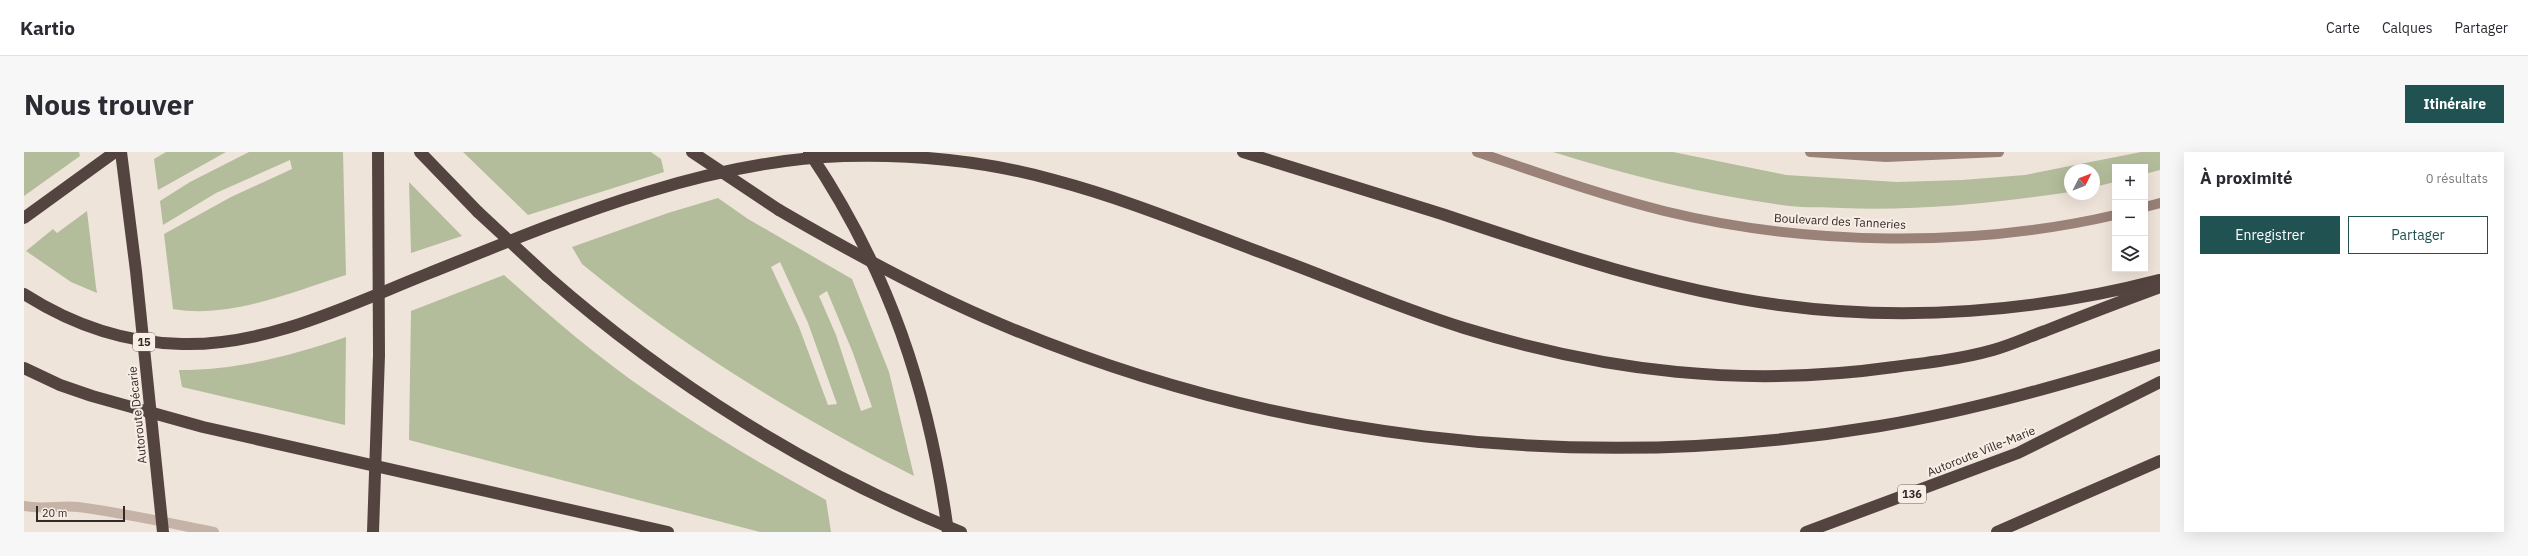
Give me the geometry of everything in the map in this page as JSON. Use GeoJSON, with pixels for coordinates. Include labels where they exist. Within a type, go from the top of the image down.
{"type":"FeatureCollection","features":[{"type":"Feature","properties":{"kind":"highway"},"geometry":{"type":"LineString","coordinates":[[25,217],[115,152]]}},
{"type":"Feature","properties":{"kind":"highway","name":"Autoroute Décarie"},"geometry":{"type":"LineString","coordinates":[[121,152],[138,286],[163,532]]}},
{"type":"Feature","properties":{"kind":"highway"},"geometry":{"type":"LineString","coordinates":[[373,532],[379,355],[378,152]]}},
{"type":"Feature","properties":{"kind":"highway"},"geometry":{"type":"LineString","coordinates":[[420,152],[478,212],[547,276],[635,347],[720,406],[766,435],[859,486],[961,532]]}},
{"type":"Feature","properties":{"kind":"highway"},"geometry":{"type":"LineString","coordinates":[[692,152],[779,210],[903,280],[1039,340],[1153,380],[1252,407],[1355,428],[1461,440],[1621,447],[1728,444],[1784,439],[1878,426],[1960,410],[2160,355]]}},
{"type":"Feature","properties":{"kind":"highway"},"geometry":{"type":"LineString","coordinates":[[809,152],[827,179],[865,247],[910,353],[930,427],[948,532]]}},
{"type":"Feature","properties":{"kind":"highway"},"geometry":{"type":"LineString","coordinates":[[1243,152],[1645,278],[1779,305],[1882,312],[1996,309],[2057,302],[2160,280]]}},
{"type":"Feature","properties":{"kind":"highway"},"geometry":{"type":"LineString","coordinates":[[24,294],[69,319],[121,336],[154,342],[185,344],[242,339],[270,333],[337,310],[537,231],[657,190],[764,165],[836,157],[878,156],[965,162],[1058,180],[1184,223],[1462,327],[1569,356],[1668,372],[1774,378],[1872,370],[1961,357],[1995,350],[2160,287]]}},
{"type":"Feature","properties":{"kind":"highway"},"geometry":{"type":"LineString","coordinates":[[24,368],[60,385],[92,396],[203,427],[668,532]]}},
{"type":"Feature","properties":{"kind":"highway","name":"Autoroute Ville-Marie"},"geometry":{"type":"LineString","coordinates":[[1806,532],[2018,453],[2160,382]]}},
{"type":"Feature","properties":{"kind":"highway"},"geometry":{"type":"LineString","coordinates":[[1997,532],[2160,462]]}},
{"type":"Feature","properties":{"kind":"main road","name":"Boulevard des Tanneries"},"geometry":{"type":"LineString","coordinates":[[1477,152],[1556,180],[1664,211],[1741,226],[1798,234],[1865,237],[1971,237],[2025,232],[2112,216]]}},
{"type":"Feature","properties":{"kind":"main road"},"geometry":{"type":"LineString","coordinates":[[1810,152],[1886,157],[1999,152]]}},
{"type":"Feature","properties":{"kind":"main road"},"geometry":{"type":"LineString","coordinates":[[2148,206],[2160,203]]}},
{"type":"Feature","properties":{"kind":"lane"},"geometry":{"type":"LineString","coordinates":[[24,506],[52,509],[71,506],[102,510],[214,532]]}},
{"type":"Feature","properties":{"kind":"green space"},"geometry":{"type":"Polygon","coordinates":[[[24,152],[79,152],[80,156],[24,196],[24,152]]]}},
{"type":"Feature","properties":{"kind":"green space"},"geometry":{"type":"Polygon","coordinates":[[[166,152],[226,152],[158,190],[154,159],[166,152]]]}},
{"type":"Feature","properties":{"kind":"green space"},"geometry":{"type":"Polygon","coordinates":[[[249,152],[343,152],[346,275],[283,296],[239,307],[195,311],[173,309],[164,234],[231,197],[292,169],[290,160],[216,193],[163,225],[160,201],[190,182],[249,152]]]}},
{"type":"Feature","properties":{"kind":"green space"},"geometry":{"type":"Polygon","coordinates":[[[463,152],[651,152],[661,159],[664,172],[528,215],[463,152]]]}},
{"type":"Feature","properties":{"kind":"green space"},"geometry":{"type":"Polygon","coordinates":[[[1553,152],[1673,152],[1786,175],[1897,182],[1962,180],[2025,175],[2064,167],[2064,193],[1984,203],[1927,207],[1870,209],[1789,206],[1699,191],[1553,152]]]}},
{"type":"Feature","properties":{"kind":"green space"},"geometry":{"type":"Polygon","coordinates":[[[2141,152],[2160,152],[2160,170],[2148,173],[2148,164],[2112,164],[2112,183],[2100,186],[2100,164],[2080,164],[2141,152]]]}},
{"type":"Feature","properties":{"kind":"green space"},"geometry":{"type":"Polygon","coordinates":[[[409,182],[462,236],[411,253],[409,182]]]}},
{"type":"Feature","properties":{"kind":"green space"},"geometry":{"type":"Polygon","coordinates":[[[718,198],[748,219],[852,279],[889,372],[914,476],[784,405],[701,352],[660,324],[582,264],[572,247],[668,213],[718,198]],[[780,262],[771,267],[799,327],[828,405],[837,404],[808,323],[780,262]],[[827,291],[819,296],[836,335],[861,411],[872,407],[853,353],[827,291]]]}},
{"type":"Feature","properties":{"kind":"green space"},"geometry":{"type":"Polygon","coordinates":[[[87,211],[97,293],[71,282],[26,251],[53,229],[57,233],[87,211]]]}},
{"type":"Feature","properties":{"kind":"green space"},"geometry":{"type":"Polygon","coordinates":[[[504,275],[575,336],[631,380],[714,435],[826,500],[831,532],[760,532],[409,440],[411,311],[504,275]]]}},
{"type":"Feature","properties":{"kind":"green space"},"geometry":{"type":"Polygon","coordinates":[[[346,337],[345,425],[182,387],[179,370],[222,368],[264,361],[346,337]]]}}]}
